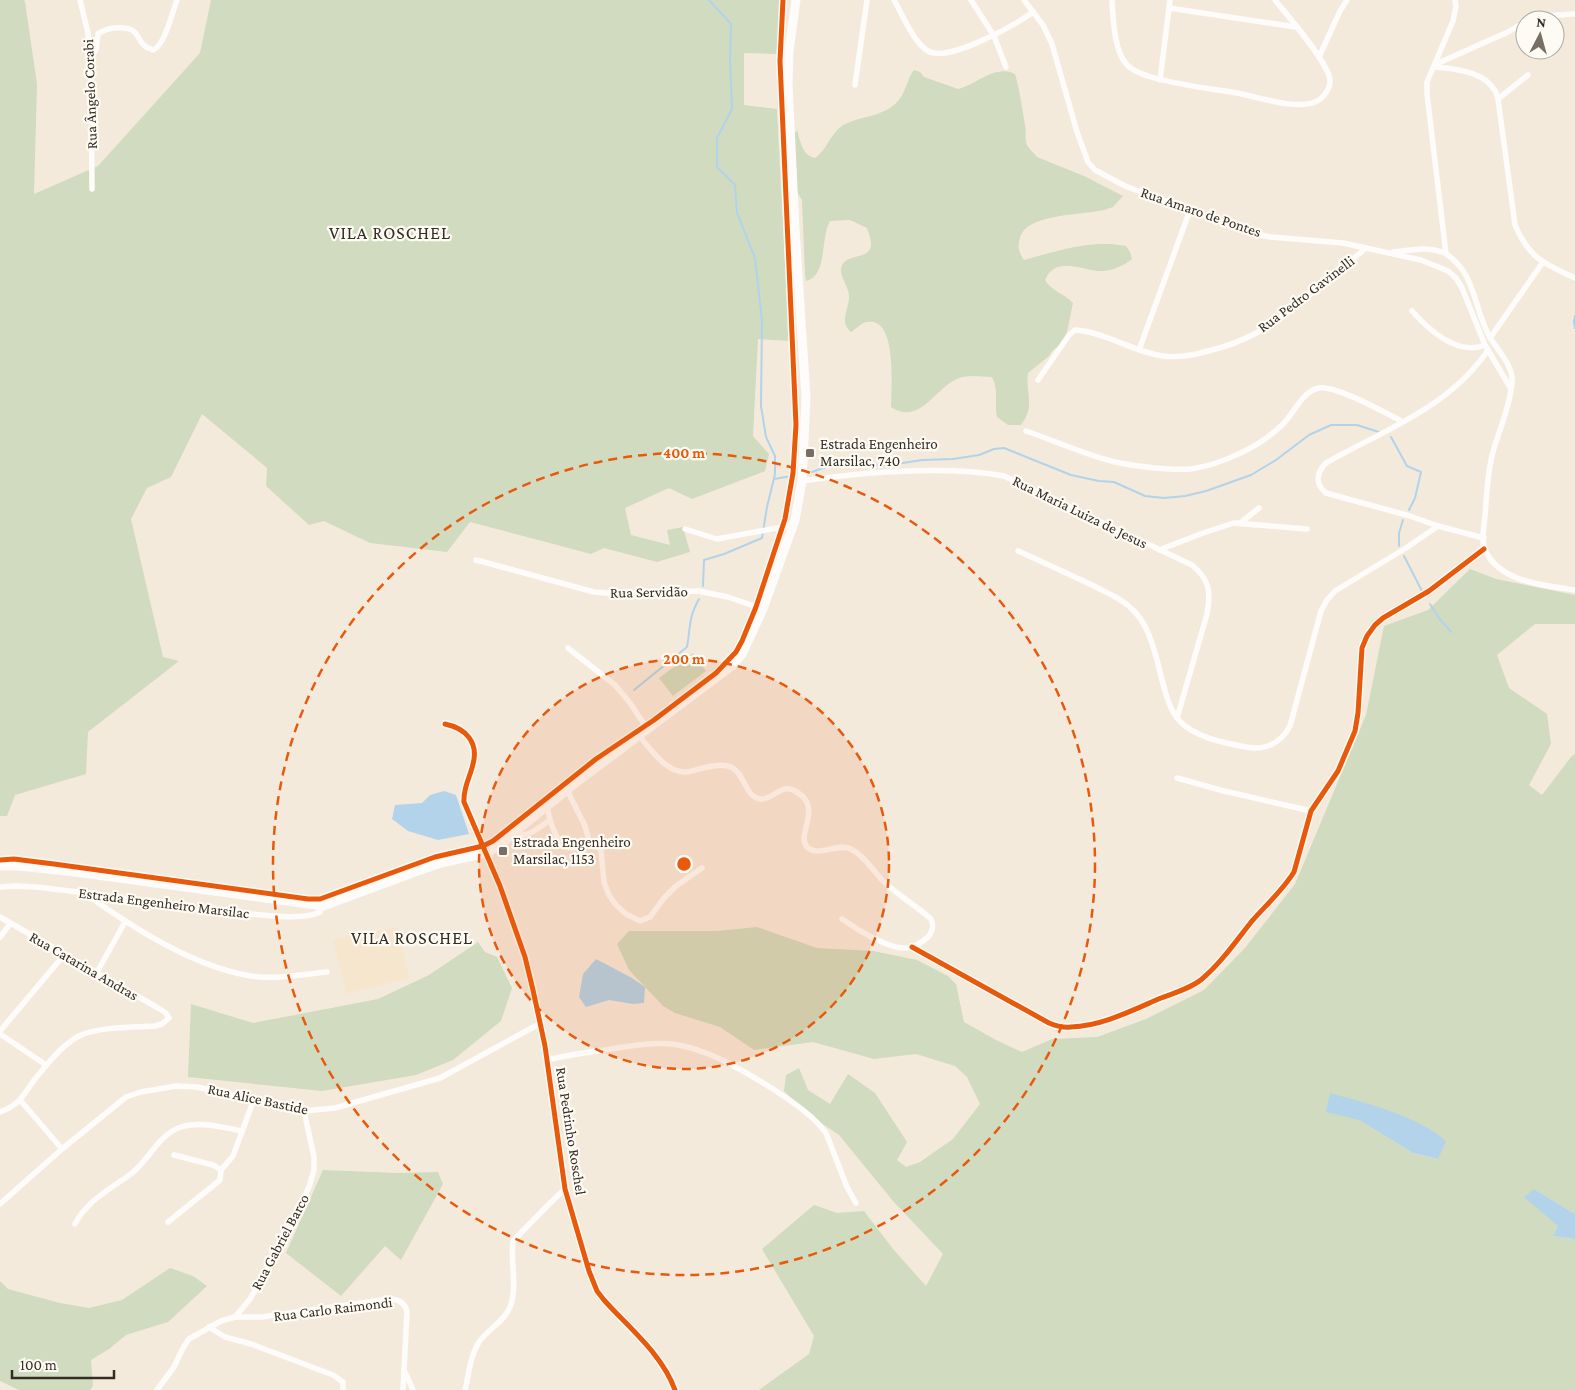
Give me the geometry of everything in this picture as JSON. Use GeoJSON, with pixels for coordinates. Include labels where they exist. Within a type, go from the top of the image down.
{"type":"FeatureCollection","features":[{"type":"Feature","properties":{"kind":"main road","name":"Estrada Engenheiro Marsilac"},"geometry":{"type":"LineString","coordinates":[[0,866],[20,866],[76,872],[323,906],[441,863],[486,853],[500,846],[566,790],[732,666],[742,654],[763,609],[793,525],[802,481],[806,398],[788,84],[789,51],[797,2]]}},
{"type":"Feature","properties":{"kind":"street","name":"Rua Ângelo Corabi"},"geometry":{"type":"LineString","coordinates":[[80,0],[88,33],[91,58],[92,189]]}},
{"type":"Feature","properties":{"kind":"street"},"geometry":{"type":"LineString","coordinates":[[91,58],[96,50],[98,34],[103,30],[131,29],[136,32],[145,46],[153,50],[158,48],[177,0]]}},
{"type":"Feature","properties":{"kind":"street"},"geometry":{"type":"LineString","coordinates":[[855,85],[866,0]]}},
{"type":"Feature","properties":{"kind":"street"},"geometry":{"type":"LineString","coordinates":[[894,0],[918,41],[932,53],[949,52],[994,36],[1033,12]]}},
{"type":"Feature","properties":{"kind":"street"},"geometry":{"type":"LineString","coordinates":[[971,0],[994,36],[1006,66]]}},
{"type":"Feature","properties":{"kind":"street","name":"Rua Amaro de Pontes"},"geometry":{"type":"LineString","coordinates":[[1024,0],[1043,25],[1052,44],[1083,150],[1092,166],[1107,178],[1255,234],[1271,237],[1327,240],[1387,252],[1438,266],[1448,271],[1456,278],[1462,288],[1487,347],[1511,389]]}},
{"type":"Feature","properties":{"kind":"street"},"geometry":{"type":"LineString","coordinates":[[1112,0],[1118,47],[1128,66],[1139,73],[1160,80],[1267,99],[1306,104],[1317,101],[1324,95],[1330,81],[1328,71],[1320,57],[1275,0]]}},
{"type":"Feature","properties":{"kind":"street"},"geometry":{"type":"LineString","coordinates":[[1160,80],[1170,0]]}},
{"type":"Feature","properties":{"kind":"street"},"geometry":{"type":"LineString","coordinates":[[1320,57],[1340,12],[1348,0]]}},
{"type":"Feature","properties":{"kind":"street"},"geometry":{"type":"LineString","coordinates":[[1446,254],[1427,82],[1453,21],[1456,6],[1455,0]]}},
{"type":"Feature","properties":{"kind":"street"},"geometry":{"type":"LineString","coordinates":[[1169,8],[1296,27]]}},
{"type":"Feature","properties":{"kind":"street"},"geometry":{"type":"LineString","coordinates":[[1435,66],[1515,28]]}},
{"type":"Feature","properties":{"kind":"street"},"geometry":{"type":"LineString","coordinates":[[1435,66],[1483,78],[1494,88],[1498,99],[1515,225],[1530,252],[1543,262],[1575,278]]}},
{"type":"Feature","properties":{"kind":"street"},"geometry":{"type":"LineString","coordinates":[[1498,99],[1528,75]]}},
{"type":"Feature","properties":{"kind":"street"},"geometry":{"type":"LineString","coordinates":[[1139,350],[1190,210]]}},
{"type":"Feature","properties":{"kind":"street","name":"Rua Pedro Gavinelli"},"geometry":{"type":"LineString","coordinates":[[1038,380],[1069,335],[1076,330],[1093,333],[1139,350],[1162,356],[1174,357],[1223,348],[1257,332],[1288,311],[1366,248]]}},
{"type":"Feature","properties":{"kind":"street"},"geometry":{"type":"LineString","coordinates":[[1387,252],[1432,250],[1446,254],[1456,262],[1473,291],[1490,338],[1510,369],[1511,389],[1489,471],[1484,549],[1495,565],[1506,573],[1526,581],[1575,590]]}},
{"type":"Feature","properties":{"kind":"street"},"geometry":{"type":"LineString","coordinates":[[1490,338],[1543,262]]}},
{"type":"Feature","properties":{"kind":"street"},"geometry":{"type":"LineString","coordinates":[[1412,311],[1425,325],[1450,341],[1472,348],[1487,347]]}},
{"type":"Feature","properties":{"kind":"street"},"geometry":{"type":"LineString","coordinates":[[1484,538],[1326,493],[1320,488],[1318,483],[1320,469],[1326,463],[1440,401],[1467,377],[1487,347]]}},
{"type":"Feature","properties":{"kind":"street"},"geometry":{"type":"LineString","coordinates":[[1026,431],[1114,462],[1178,470],[1221,461],[1262,441],[1288,420],[1301,401],[1318,388],[1336,390],[1403,422]]}},
{"type":"Feature","properties":{"kind":"street","name":"Rua Maria Luiza de Jesus"},"geometry":{"type":"LineString","coordinates":[[802,481],[854,474],[934,471],[1004,476],[1192,565],[1202,573],[1208,586],[1210,599],[1177,718]]}},
{"type":"Feature","properties":{"kind":"street"},"geometry":{"type":"LineString","coordinates":[[1240,523],[1259,508]]}},
{"type":"Feature","properties":{"kind":"street"},"geometry":{"type":"LineString","coordinates":[[1159,550],[1216,528],[1240,523],[1307,529]]}},
{"type":"Feature","properties":{"kind":"street"},"geometry":{"type":"LineString","coordinates":[[685,529],[717,539],[793,525]]}},
{"type":"Feature","properties":{"kind":"street"},"geometry":{"type":"LineString","coordinates":[[1018,551],[1115,597],[1131,608],[1143,621],[1150,635],[1168,698],[1177,718],[1186,726],[1199,733],[1224,743],[1252,748],[1265,747],[1278,742],[1285,735],[1296,710],[1321,611],[1327,600],[1335,591],[1406,548],[1438,526]]}},
{"type":"Feature","properties":{"kind":"street"},"geometry":{"type":"LineString","coordinates":[[912,947],[1049,1023],[1070,1028],[1113,1018],[1201,980],[1215,967],[1251,922],[1289,880],[1298,862],[1311,811],[1338,771],[1355,731],[1362,648],[1367,636],[1383,618],[1429,591],[1484,549]]}},
{"type":"Feature","properties":{"kind":"street","name":"Rua Servidão"},"geometry":{"type":"LineString","coordinates":[[476,560],[594,592],[620,594],[698,591],[728,597],[763,609]]}},
{"type":"Feature","properties":{"kind":"street"},"geometry":{"type":"LineString","coordinates":[[568,648],[615,685],[648,730]]}},
{"type":"Feature","properties":{"kind":"street","name":"Rua Pedrinho Roschel"},"geometry":{"type":"LineString","coordinates":[[445,724],[456,726],[463,730],[470,738],[474,747],[475,756],[466,783],[464,802],[486,853],[525,957],[547,1060],[565,1190],[585,1258],[597,1291],[652,1351],[664,1367],[675,1390]]}},
{"type":"Feature","properties":{"kind":"street"},"geometry":{"type":"LineString","coordinates":[[639,736],[661,760],[676,770],[688,772],[723,765],[735,770],[755,797],[765,799],[782,789],[793,790],[808,806],[809,819],[805,837],[805,844],[808,848],[814,851],[838,846],[852,849],[882,880],[931,919],[933,925],[931,933],[919,944],[901,948],[862,933],[842,919]]}},
{"type":"Feature","properties":{"kind":"street"},"geometry":{"type":"LineString","coordinates":[[1176,778],[1311,811]]}},
{"type":"Feature","properties":{"kind":"street"},"geometry":{"type":"LineString","coordinates":[[566,790],[587,830],[590,844]]}},
{"type":"Feature","properties":{"kind":"street"},"geometry":{"type":"LineString","coordinates":[[547,806],[550,820],[560,842],[564,846],[574,848],[596,844],[601,850],[604,882],[609,895],[616,905],[635,920],[640,921],[650,917],[676,886],[702,868]]}},
{"type":"Feature","properties":{"kind":"street"},"geometry":{"type":"LineString","coordinates":[[513,834],[519,836],[526,835],[550,820]]}},
{"type":"Feature","properties":{"kind":"street","name":"Estrada Engenheiro Marsilac"},"geometry":{"type":"LineString","coordinates":[[0,887],[28,886],[177,907],[270,916],[312,916],[320,912],[323,906]]}},
{"type":"Feature","properties":{"kind":"street"},"geometry":{"type":"LineString","coordinates":[[85,894],[125,922],[196,960],[217,969],[259,977],[276,978],[328,972]]}},
{"type":"Feature","properties":{"kind":"street","name":"Rua Catarina Andras"},"geometry":{"type":"LineString","coordinates":[[0,917],[168,1015],[167,1021],[155,1026],[98,1031],[80,1035],[72,1040],[46,1065]]}},
{"type":"Feature","properties":{"kind":"street"},"geometry":{"type":"LineString","coordinates":[[96,974],[125,922]]}},
{"type":"Feature","properties":{"kind":"street"},"geometry":{"type":"LineString","coordinates":[[0,937],[10,924]]}},
{"type":"Feature","properties":{"kind":"street"},"geometry":{"type":"LineString","coordinates":[[0,1112],[14,1106],[21,1100],[46,1065],[0,1033],[64,954]]}},
{"type":"Feature","properties":{"kind":"street","name":"Rua Alice Bastide"},"geometry":{"type":"LineString","coordinates":[[0,1204],[114,1105],[126,1097],[140,1092],[176,1086],[197,1087],[254,1098],[304,1111],[318,1111],[348,1105],[440,1078],[539,1024]]}},
{"type":"Feature","properties":{"kind":"street"},"geometry":{"type":"LineString","coordinates":[[547,1060],[652,1044],[672,1044],[723,1060],[740,1068],[782,1095],[821,1126],[826,1132],[847,1187],[856,1203]]}},
{"type":"Feature","properties":{"kind":"street"},"geometry":{"type":"LineString","coordinates":[[168,1222],[220,1180],[221,1170],[233,1156],[254,1098]]}},
{"type":"Feature","properties":{"kind":"street"},"geometry":{"type":"LineString","coordinates":[[21,1100],[62,1149]]}},
{"type":"Feature","properties":{"kind":"street","name":"Rua Gabriel Barco"},"geometry":{"type":"LineString","coordinates":[[235,1317],[261,1282],[309,1187],[314,1170],[314,1158],[304,1111]]}},
{"type":"Feature","properties":{"kind":"street"},"geometry":{"type":"LineString","coordinates":[[75,1224],[79,1215],[88,1205],[128,1176],[169,1133],[181,1127],[193,1125],[242,1131]]}},
{"type":"Feature","properties":{"kind":"street"},"geometry":{"type":"LineString","coordinates":[[174,1155],[213,1165],[221,1170]]}},
{"type":"Feature","properties":{"kind":"street"},"geometry":{"type":"LineString","coordinates":[[465,1390],[470,1366],[479,1341],[504,1316],[510,1307],[513,1288],[513,1242],[565,1190]]}},
{"type":"Feature","properties":{"kind":"street","name":"Rua Carlo Raimondi"},"geometry":{"type":"LineString","coordinates":[[235,1317],[262,1318],[396,1299],[404,1304],[407,1312],[403,1390]]}},
{"type":"Feature","properties":{"kind":"street"},"geometry":{"type":"LineString","coordinates":[[156,1390],[174,1367],[185,1343],[208,1327],[235,1317]]}},
{"type":"Feature","properties":{"kind":"street"},"geometry":{"type":"LineString","coordinates":[[208,1327],[225,1337],[251,1344],[333,1374],[343,1382],[343,1390]]}},
{"type":"Feature","properties":{"kind":"street"},"geometry":{"type":"LineString","coordinates":[[403,1369],[413,1390]]}},
{"type":"Feature","properties":{"kind":"shaded area"},"geometry":{"type":"Polygon","coordinates":[[[397,927],[410,978],[346,994],[333,939],[397,927]]]}},
{"type":"Feature","properties":{"kind":"green space"},"geometry":{"type":"Polygon","coordinates":[[[0,0],[24,0],[25,2],[37,84],[34,194],[98,166],[200,53],[211,0],[782,0],[777,54],[744,53],[744,105],[777,109],[789,341],[758,339],[753,436],[769,454],[765,471],[692,499],[669,488],[625,508],[631,535],[670,545],[667,530],[683,527],[690,552],[657,562],[604,548],[591,554],[470,522],[447,552],[370,543],[324,521],[309,525],[266,486],[267,468],[202,414],[171,477],[147,488],[131,519],[163,657],[179,661],[88,732],[86,774],[15,795],[7,816],[0,816],[0,0]]]}},
{"type":"Feature","properties":{"kind":"green space"},"geometry":{"type":"Polygon","coordinates":[[[914,70],[920,72],[924,77],[958,89],[993,73],[1008,72],[1015,74],[1026,127],[1026,142],[1030,150],[1037,157],[1084,176],[1123,196],[1113,207],[1107,209],[1058,216],[1033,223],[1020,238],[1019,250],[1024,260],[1074,247],[1100,244],[1126,246],[1132,259],[1107,271],[1061,266],[1049,273],[1045,280],[1047,283],[1073,303],[1065,342],[1053,350],[1049,356],[1028,373],[1029,405],[1028,412],[1021,425],[1008,425],[997,417],[996,392],[992,377],[961,377],[949,384],[927,404],[910,412],[901,412],[891,407],[891,356],[884,330],[877,323],[867,322],[851,332],[845,324],[849,295],[841,269],[845,261],[868,252],[871,241],[867,228],[850,220],[830,221],[818,272],[813,278],[806,281],[802,200],[795,189],[797,169],[792,163],[793,136],[797,130],[804,151],[815,158],[823,151],[834,133],[842,126],[892,107],[901,97],[914,70]]]}},
{"type":"Feature","properties":{"kind":"green space"},"geometry":{"type":"Polygon","coordinates":[[[1470,569],[1496,579],[1575,595],[1575,624],[1535,624],[1497,655],[1509,688],[1547,714],[1551,744],[1529,785],[1542,795],[1575,754],[1575,1214],[1534,1189],[1558,1226],[1553,1236],[1575,1239],[1575,1390],[759,1390],[809,1354],[814,1336],[762,1249],[814,1205],[837,1213],[864,1211],[893,1249],[926,1286],[943,1254],[893,1201],[839,1135],[808,1114],[784,1091],[786,1075],[799,1068],[808,1090],[830,1104],[848,1074],[875,1093],[907,1142],[897,1160],[906,1167],[920,1162],[953,1139],[980,1104],[967,1077],[955,1066],[916,1054],[874,1059],[813,1042],[754,1050],[720,1027],[675,1013],[663,1006],[629,970],[617,944],[629,931],[717,931],[757,927],[817,948],[873,951],[917,960],[948,976],[956,984],[964,1022],[1022,1052],[1052,1039],[1097,1037],[1146,1019],[1204,990],[1245,948],[1295,884],[1366,715],[1384,626],[1428,610],[1470,569]],[[1359,1120],[1413,1153],[1437,1159],[1446,1141],[1359,1120]]]}},
{"type":"Feature","properties":{"kind":"green space"},"geometry":{"type":"Polygon","coordinates":[[[693,653],[706,671],[673,696],[659,678],[693,653]]]}},
{"type":"Feature","properties":{"kind":"green space"},"geometry":{"type":"Polygon","coordinates":[[[478,942],[485,952],[497,957],[512,988],[501,1021],[453,1060],[416,1075],[322,1091],[188,1077],[191,1004],[253,1023],[378,999],[429,975],[478,942]]]}},
{"type":"Feature","properties":{"kind":"green space"},"geometry":{"type":"Polygon","coordinates":[[[323,1170],[397,1173],[438,1172],[443,1184],[401,1260],[385,1246],[341,1296],[286,1253],[323,1170]]]}},
{"type":"Feature","properties":{"kind":"green space"},"geometry":{"type":"Polygon","coordinates":[[[170,1268],[193,1276],[207,1286],[168,1322],[126,1335],[109,1349],[91,1360],[93,1386],[90,1390],[19,1390],[0,1381],[0,1281],[8,1289],[60,1303],[89,1308],[122,1300],[170,1268]]]}},
{"type":"Feature","properties":{"kind":"water"},"geometry":{"type":"Polygon","coordinates":[[[444,791],[456,795],[469,834],[438,840],[408,831],[392,819],[395,805],[422,803],[430,795],[444,791]]]}},
{"type":"Feature","properties":{"kind":"water"},"geometry":{"type":"Polygon","coordinates":[[[596,959],[645,987],[644,1003],[633,1004],[609,1000],[586,1007],[579,997],[583,974],[596,959]]]}},
{"type":"Feature","properties":{"kind":"water"},"geometry":{"type":"Polygon","coordinates":[[[1330,1093],[1391,1111],[1421,1124],[1446,1141],[1438,1159],[1413,1153],[1359,1120],[1326,1112],[1330,1093]]]}},
{"type":"Feature","properties":{"kind":"water"},"geometry":{"type":"Polygon","coordinates":[[[1534,1189],[1575,1214],[1575,1239],[1553,1236],[1558,1226],[1524,1197],[1534,1189]]]}},
{"type":"Feature","properties":{"kind":"waterway"},"geometry":{"type":"LineString","coordinates":[[703,586],[704,560],[762,538],[775,474],[775,456],[766,437],[761,406],[762,321],[755,258],[737,213],[735,185],[717,167],[717,138],[732,109],[731,24],[709,0]]}},
{"type":"Feature","properties":{"kind":"waterway"},"geometry":{"type":"LineString","coordinates":[[1575,316],[1575,328]]}},
{"type":"Feature","properties":{"kind":"waterway"},"geometry":{"type":"LineString","coordinates":[[812,472],[826,467],[890,465],[922,460],[953,459],[979,455],[994,449],[1004,448],[1071,475],[1114,482],[1145,496],[1164,498],[1206,491],[1251,475],[1276,460],[1309,435],[1331,425],[1357,425],[1379,432]]}},
{"type":"Feature","properties":{"kind":"waterway"},"geometry":{"type":"LineString","coordinates":[[1391,437],[1407,466],[1421,472],[1415,498],[1409,510]]}},
{"type":"Feature","properties":{"kind":"waterway"},"geometry":{"type":"LineString","coordinates":[[774,479],[791,476]]}},
{"type":"Feature","properties":{"kind":"waterway"},"geometry":{"type":"LineString","coordinates":[[1399,546],[1399,533],[1403,520]]}},
{"type":"Feature","properties":{"kind":"waterway"},"geometry":{"type":"LineString","coordinates":[[1404,556],[1423,593]]}},
{"type":"Feature","properties":{"kind":"waterway"},"geometry":{"type":"LineString","coordinates":[[634,690],[687,647],[691,617],[699,599]]}},
{"type":"Feature","properties":{"kind":"waterway"},"geometry":{"type":"LineString","coordinates":[[1430,604],[1451,632]]}},
{"type":"Feature","properties":{"kind":"cycle path"},"geometry":{"type":"LineString","coordinates":[[0,860],[14,859],[308,899],[320,899],[435,857],[483,846],[493,841],[596,759],[654,720],[716,673],[736,652],[756,607],[785,519],[793,473],[796,425],[780,61],[783,0]]}},
{"type":"Feature","properties":{"kind":"cycle path"},"geometry":{"type":"LineString","coordinates":[[912,947],[1049,1023],[1062,1027],[1083,1026],[1106,1021],[1183,990],[1198,982],[1222,958],[1294,872],[1311,811],[1338,771],[1355,731],[1362,648],[1367,636],[1383,618],[1429,591],[1484,549]]}},
{"type":"Feature","properties":{"kind":"cycle path"},"geometry":{"type":"LineString","coordinates":[[445,724],[459,729],[469,737],[474,749],[473,764],[466,787],[464,802],[500,886],[525,957],[545,1046],[565,1189],[589,1271],[597,1291],[653,1353],[662,1365],[675,1390]]}},
{"type":"Feature","properties":{"kind":"place","name":"Estrada Engenheiro Marsilac, 740"},"geometry":{"type":"Point","coordinates":[810,453]}},
{"type":"Feature","properties":{"kind":"place","name":"Estrada Engenheiro Marsilac, 1153"},"geometry":{"type":"Point","coordinates":[503,851]}},
{"type":"Feature","properties":{"kind":"district","name":"VILA ROSCHEL"},"geometry":{"type":"Point","coordinates":[390,233]}},
{"type":"Feature","properties":{"kind":"district","name":"VILA ROSCHEL"},"geometry":{"type":"Point","coordinates":[412,938]}}]}
